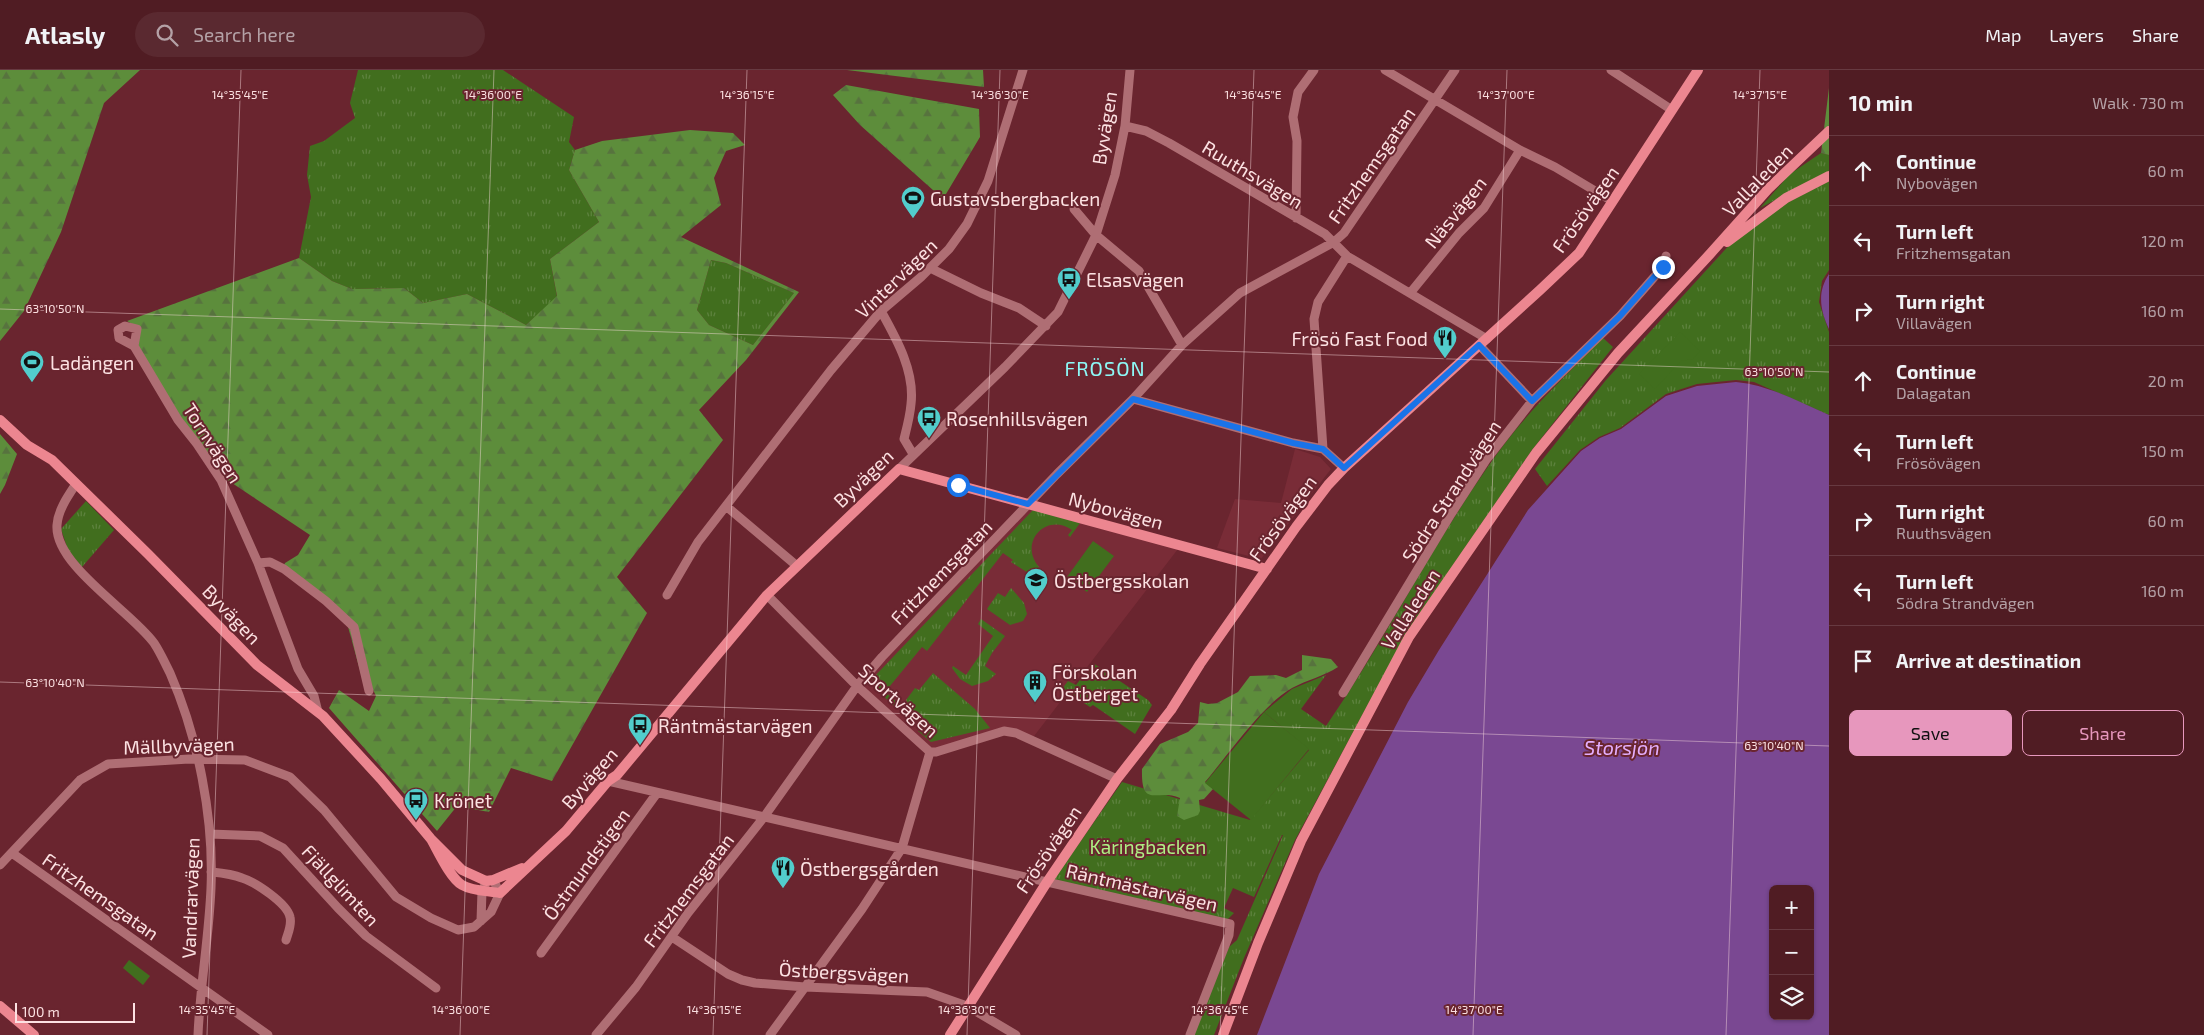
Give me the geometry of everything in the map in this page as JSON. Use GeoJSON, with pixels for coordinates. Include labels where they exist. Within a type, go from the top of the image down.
{"type":"FeatureCollection","features":[{"type":"Feature","properties":{"kind":"street","name":"Vintervägen"},"geometry":{"type":"LineString","coordinates":[[667,595],[698,542],[799,412],[881,311],[922,278],[949,249],[978,204],[988,181],[1023,70]]}},
{"type":"Feature","properties":{"kind":"street","name":"Byvägen"},"geometry":{"type":"LineString","coordinates":[[0,420],[27,446],[52,460],[257,665],[318,712],[381,778],[430,839],[461,884],[482,891],[500,893],[566,831],[608,782],[617,775],[767,596],[1046,326],[1058,312],[1096,235],[1115,175],[1125,126],[1130,70]]}},
{"type":"Feature","properties":{"kind":"street"},"geometry":{"type":"LineString","coordinates":[[1296,218],[1297,141],[1293,117],[1298,92],[1314,70]]}},
{"type":"Feature","properties":{"kind":"street"},"geometry":{"type":"LineString","coordinates":[[1384,70],[1520,150],[1554,167],[1612,201]]}},
{"type":"Feature","properties":{"kind":"street","name":"Fritzhemsgatan"},"geometry":{"type":"LineString","coordinates":[[596,1035],[636,987],[688,913],[764,817],[857,686],[882,656],[1028,504],[1133,399],[1182,346],[1240,293],[1334,242],[1344,233],[1455,70]]}},
{"type":"Feature","properties":{"kind":"street"},"geometry":{"type":"LineString","coordinates":[[1611,70],[1672,110]]}},
{"type":"Feature","properties":{"kind":"street","name":"Frösövägen"},"geometry":{"type":"LineString","coordinates":[[950,1035],[1047,882],[1117,779],[1171,710],[1200,664],[1315,501],[1344,468],[1579,253],[1698,70]]}},
{"type":"Feature","properties":{"kind":"street","name":"Ruuthsvägen"},"geometry":{"type":"LineString","coordinates":[[1125,126],[1146,131],[1169,143],[1325,234],[1347,256],[1411,292],[1483,342],[1532,401]]}},
{"type":"Feature","properties":{"kind":"street","name":"Vallaleden"},"geometry":{"type":"LineString","coordinates":[[1223,1035],[1258,943],[1301,841],[1409,637],[1536,453],[1618,353],[1769,188],[1829,131]]}},
{"type":"Feature","properties":{"kind":"street","name":"Näsvägen"},"geometry":{"type":"LineString","coordinates":[[1411,292],[1459,233],[1484,208],[1520,150]]}},
{"type":"Feature","properties":{"kind":"street","name":"Vallaleden"},"geometry":{"type":"LineString","coordinates":[[1710,254],[1786,198],[1829,176]]}},
{"type":"Feature","properties":{"kind":"street"},"geometry":{"type":"LineString","coordinates":[[1074,209],[1096,235],[1140,271],[1182,346]]}},
{"type":"Feature","properties":{"kind":"street"},"geometry":{"type":"LineString","coordinates":[[1323,449],[1314,319],[1318,302],[1347,256]]}},
{"type":"Feature","properties":{"kind":"street","name":"Södra Strandvägen"},"geometry":{"type":"LineString","coordinates":[[1343,693],[1486,460],[1532,401],[1620,316],[1663,267],[1666,256]]}},
{"type":"Feature","properties":{"kind":"street"},"geometry":{"type":"LineString","coordinates":[[930,268],[1019,308],[1046,326]]}},
{"type":"Feature","properties":{"kind":"street"},"geometry":{"type":"LineString","coordinates":[[881,311],[896,338],[912,389],[912,403],[904,439],[913,454]]}},
{"type":"Feature","properties":{"kind":"street","name":"Tornvägen"},"geometry":{"type":"LineString","coordinates":[[134,346],[178,420],[218,474],[258,563],[298,669],[314,696],[318,712]]}},
{"type":"Feature","properties":{"kind":"street"},"geometry":{"type":"LineString","coordinates":[[1133,399],[1293,443],[1323,449],[1344,468]]}},
{"type":"Feature","properties":{"kind":"street","name":"Nybovägen"},"geometry":{"type":"LineString","coordinates":[[899,469],[1267,569]]}},
{"type":"Feature","properties":{"kind":"street","name":"Vandrarvägen"},"geometry":{"type":"LineString","coordinates":[[76,484],[61,510],[57,526],[62,546],[73,563],[153,642],[170,673],[198,760],[210,834],[211,872],[198,1035]]}},
{"type":"Feature","properties":{"kind":"street"},"geometry":{"type":"LineString","coordinates":[[726,506],[797,566]]}},
{"type":"Feature","properties":{"kind":"street"},"geometry":{"type":"LineString","coordinates":[[258,563],[270,562],[284,569],[326,601],[354,627],[369,691]]}},
{"type":"Feature","properties":{"kind":"street","name":"Sportvägen"},"geometry":{"type":"LineString","coordinates":[[767,596],[857,686],[930,752],[1004,731],[1016,733],[1117,779]]}},
{"type":"Feature","properties":{"kind":"street"},"geometry":{"type":"LineString","coordinates":[[770,1035],[862,909],[902,848],[930,752]]}},
{"type":"Feature","properties":{"kind":"street","name":"Mällbyvägen"},"geometry":{"type":"LineString","coordinates":[[0,865],[80,780],[108,764],[246,760],[290,777],[324,810],[396,897],[431,918],[458,930],[474,927],[480,922]]}},
{"type":"Feature","properties":{"kind":"street","name":"Räntmästarvägen"},"geometry":{"type":"LineString","coordinates":[[608,782],[1230,924],[1229,935],[1190,1035]]}},
{"type":"Feature","properties":{"kind":"street","name":"Östmundstigen"},"geometry":{"type":"LineString","coordinates":[[541,954],[657,793]]}},
{"type":"Feature","properties":{"kind":"street","name":"Fjällglimten"},"geometry":{"type":"LineString","coordinates":[[210,834],[260,836],[283,848],[366,936],[436,988]]}},
{"type":"Feature","properties":{"kind":"street","name":"Byvägen"},"geometry":{"type":"LineString","coordinates":[[430,839],[462,870],[490,880],[528,866]]}},
{"type":"Feature","properties":{"kind":"street","name":"Fritzhemsgatan"},"geometry":{"type":"LineString","coordinates":[[12,852],[268,1035]]}},
{"type":"Feature","properties":{"kind":"street"},"geometry":{"type":"LineString","coordinates":[[211,872],[244,878],[282,903],[290,917],[290,928],[286,940]]}},
{"type":"Feature","properties":{"kind":"street"},"geometry":{"type":"LineString","coordinates":[[490,880],[500,893],[491,912],[480,922],[482,891],[490,880]]}},
{"type":"Feature","properties":{"kind":"street","name":"Östbergsvägen"},"geometry":{"type":"LineString","coordinates":[[672,937],[728,974],[742,980],[755,983],[805,987],[927,992],[968,1006],[1016,1035]]}},
{"type":"Feature","properties":{"kind":"street"},"geometry":{"type":"LineString","coordinates":[[0,1006],[34,1035]]}},
{"type":"Feature","properties":{"kind":"shaded area"},"geometry":{"type":"Polygon","coordinates":[[[1295,449],[1320,457],[1331,469],[1261,559],[1217,548],[1235,499],[1281,503],[1295,449]]]}},
{"type":"Feature","properties":{"kind":"shaded area","name":"Östbergsskolan"},"geometry":{"type":"Polygon","coordinates":[[[1028,504],[1181,545],[1031,740],[1004,731],[936,752],[857,686],[1028,504]]]}},
{"type":"Feature","properties":{"kind":"green space"},"geometry":{"type":"Polygon","coordinates":[[[0,70],[140,70],[104,103],[61,232],[24,311],[0,341],[0,70]]]}},
{"type":"Feature","properties":{"kind":"green space"},"geometry":{"type":"Polygon","coordinates":[[[358,70],[503,70],[574,117],[569,142],[575,150],[569,170],[599,222],[550,259],[557,297],[526,325],[467,294],[423,303],[404,288],[352,289],[332,281],[299,258],[311,197],[307,175],[310,146],[324,141],[355,118],[350,103],[358,70]]]}},
{"type":"Feature","properties":{"kind":"green space"},"geometry":{"type":"Polygon","coordinates":[[[847,70],[983,70],[984,87],[847,70]]]}},
{"type":"Feature","properties":{"kind":"green space"},"geometry":{"type":"Polygon","coordinates":[[[846,85],[979,109],[980,137],[943,199],[860,125],[833,95],[846,85]]]}},
{"type":"Feature","properties":{"kind":"green space"},"geometry":{"type":"Polygon","coordinates":[[[1829,88],[1829,155],[1821,153],[1829,88]]]}},
{"type":"Feature","properties":{"kind":"green space"},"geometry":{"type":"Polygon","coordinates":[[[690,130],[733,133],[745,145],[726,151],[714,178],[721,205],[681,237],[799,292],[746,360],[699,410],[723,440],[617,577],[647,613],[552,781],[511,768],[489,812],[457,806],[437,831],[329,708],[339,690],[369,711],[376,696],[368,679],[361,674],[347,623],[282,570],[285,563],[298,555],[310,535],[223,477],[181,419],[137,346],[139,328],[127,321],[299,258],[332,281],[352,289],[404,288],[423,303],[467,294],[526,325],[557,296],[550,259],[599,222],[569,170],[575,150],[602,141],[690,130]],[[711,260],[697,310],[709,325],[753,345],[794,293],[726,263],[711,260]]]}},
{"type":"Feature","properties":{"kind":"green space"},"geometry":{"type":"Polygon","coordinates":[[[1821,153],[1829,155],[1829,172],[1760,208],[1790,174],[1821,153]]]}},
{"type":"Feature","properties":{"kind":"green space"},"geometry":{"type":"Polygon","coordinates":[[[1829,181],[1829,270],[1822,281],[1819,302],[1829,332],[1829,415],[1754,382],[1736,380],[1697,384],[1666,394],[1620,428],[1599,437],[1580,450],[1547,486],[1535,469],[1606,380],[1733,241],[1781,206],[1829,181]]]}},
{"type":"Feature","properties":{"kind":"green space"},"geometry":{"type":"Polygon","coordinates":[[[711,260],[726,263],[794,293],[753,345],[709,325],[697,310],[711,260]]]}},
{"type":"Feature","properties":{"kind":"green space"},"geometry":{"type":"Polygon","coordinates":[[[1680,332],[1700,351],[1693,359],[1681,361],[1655,389],[1639,374],[1680,332]]]}},
{"type":"Feature","properties":{"kind":"green space","name":"Käringbacken"},"geometry":{"type":"Polygon","coordinates":[[[1603,338],[1613,347],[1532,450],[1407,632],[1295,840],[1244,958],[1214,1035],[1194,1035],[1229,947],[1237,940],[1283,835],[1254,897],[1233,888],[1224,908],[1234,913],[1226,921],[1053,881],[1122,782],[1250,820],[1309,750],[1264,712],[1292,689],[1326,675],[1301,709],[1326,726],[1466,499],[1500,450],[1542,400],[1603,338]]]}},
{"type":"Feature","properties":{"kind":"green space"},"geometry":{"type":"Polygon","coordinates":[[[0,434],[17,454],[0,494],[0,434]]]}},
{"type":"Feature","properties":{"kind":"green space"},"geometry":{"type":"Polygon","coordinates":[[[86,501],[114,530],[82,567],[68,550],[61,529],[86,501]]]}},
{"type":"Feature","properties":{"kind":"green space"},"geometry":{"type":"Polygon","coordinates":[[[1033,510],[1080,523],[1070,537],[1068,535],[1072,530],[1062,525],[1045,527],[1038,533],[1033,540],[1032,549],[1033,558],[1039,567],[1033,576],[1011,562],[1013,560],[1003,553],[927,651],[922,647],[885,692],[897,702],[894,706],[872,685],[873,678],[1033,510]]]}},
{"type":"Feature","properties":{"kind":"green space"},"geometry":{"type":"Polygon","coordinates":[[[1093,541],[1114,556],[1087,592],[1067,577],[1093,541]]]}},
{"type":"Feature","properties":{"kind":"green space"},"geometry":{"type":"Polygon","coordinates":[[[1011,588],[1024,603],[1027,614],[1023,621],[1010,625],[987,609],[998,593],[1005,597],[1011,588]]]}},
{"type":"Feature","properties":{"kind":"green space"},"geometry":{"type":"Polygon","coordinates":[[[981,619],[1005,636],[985,666],[996,674],[988,681],[972,686],[960,679],[952,668],[953,666],[966,675],[993,636],[978,624],[981,619]]]}},
{"type":"Feature","properties":{"kind":"green space"},"geometry":{"type":"Polygon","coordinates":[[[1302,655],[1331,659],[1338,667],[1292,688],[1280,696],[1257,718],[1205,782],[1213,789],[1204,799],[1199,800],[1200,811],[1198,815],[1184,820],[1177,816],[1180,798],[1148,794],[1142,782],[1142,769],[1160,744],[1188,732],[1198,723],[1200,702],[1208,704],[1217,703],[1238,692],[1250,676],[1276,675],[1286,678],[1302,670],[1302,655]]]}},
{"type":"Feature","properties":{"kind":"green space"},"geometry":{"type":"Polygon","coordinates":[[[1093,663],[1148,700],[1152,705],[1135,734],[1093,705],[1090,707],[1062,689],[1068,681],[1076,685],[1093,663]]]}},
{"type":"Feature","properties":{"kind":"green space"},"geometry":{"type":"Polygon","coordinates":[[[933,673],[975,709],[990,728],[931,742],[918,731],[922,725],[906,700],[915,688],[919,690],[933,673]]]}},
{"type":"Feature","properties":{"kind":"green space"},"geometry":{"type":"Polygon","coordinates":[[[1264,712],[1309,749],[1251,820],[1205,783],[1264,712]]]}},
{"type":"Feature","properties":{"kind":"green space"},"geometry":{"type":"Polygon","coordinates":[[[129,960],[150,976],[143,985],[123,968],[129,960]]]}},
{"type":"Feature","properties":{"kind":"water"},"geometry":{"type":"Polygon","coordinates":[[[1829,274],[1829,329],[1822,308],[1821,294],[1829,274]]]}},
{"type":"Feature","properties":{"kind":"water","name":"Storsjön"},"geometry":{"type":"Polygon","coordinates":[[[1736,382],[1784,395],[1829,415],[1829,1035],[1257,1035],[1319,874],[1408,702],[1528,510],[1581,451],[1600,438],[1621,429],[1666,396],[1697,386],[1736,382]]]}},
{"type":"Feature","properties":{"kind":"place","name":"Gustavsbergbacken"},"geometry":{"type":"Point","coordinates":[913,219]}},
{"type":"Feature","properties":{"kind":"place","name":"Elsasvägen"},"geometry":{"type":"Point","coordinates":[1069,300]}},
{"type":"Feature","properties":{"kind":"place","name":"Frösö Fast Food"},"geometry":{"type":"Point","coordinates":[1445,359]}},
{"type":"Feature","properties":{"kind":"place","name":"Ladängen"},"geometry":{"type":"Point","coordinates":[32,383]}},
{"type":"Feature","properties":{"kind":"place","name":"Rosenhillsvägen"},"geometry":{"type":"Point","coordinates":[929,439]}},
{"type":"Feature","properties":{"kind":"place","name":"Östbergsskolan"},"geometry":{"type":"Point","coordinates":[1036,601]}},
{"type":"Feature","properties":{"kind":"place","name":"Förskolan Östberget"},"geometry":{"type":"Point","coordinates":[1035,703]}},
{"type":"Feature","properties":{"kind":"place","name":"Räntmästarvägen"},"geometry":{"type":"Point","coordinates":[640,746]}},
{"type":"Feature","properties":{"kind":"place","name":"Krönet"},"geometry":{"type":"Point","coordinates":[416,821]}},
{"type":"Feature","properties":{"kind":"place","name":"Östbergsgården"},"geometry":{"type":"Point","coordinates":[783,889]}},
{"type":"Feature","properties":{"kind":"district","name":"FRÖSÖN"},"geometry":{"type":"Point","coordinates":[1105,368]}},
{"type":"Feature","properties":{"kind":"route"},"geometry":{"type":"LineString","coordinates":[[958,485],[1028,504],[1133,399],[1293,443],[1323,449],[1344,468],[1479,345],[1532,401],[1620,316],[1663,267]]}}]}
